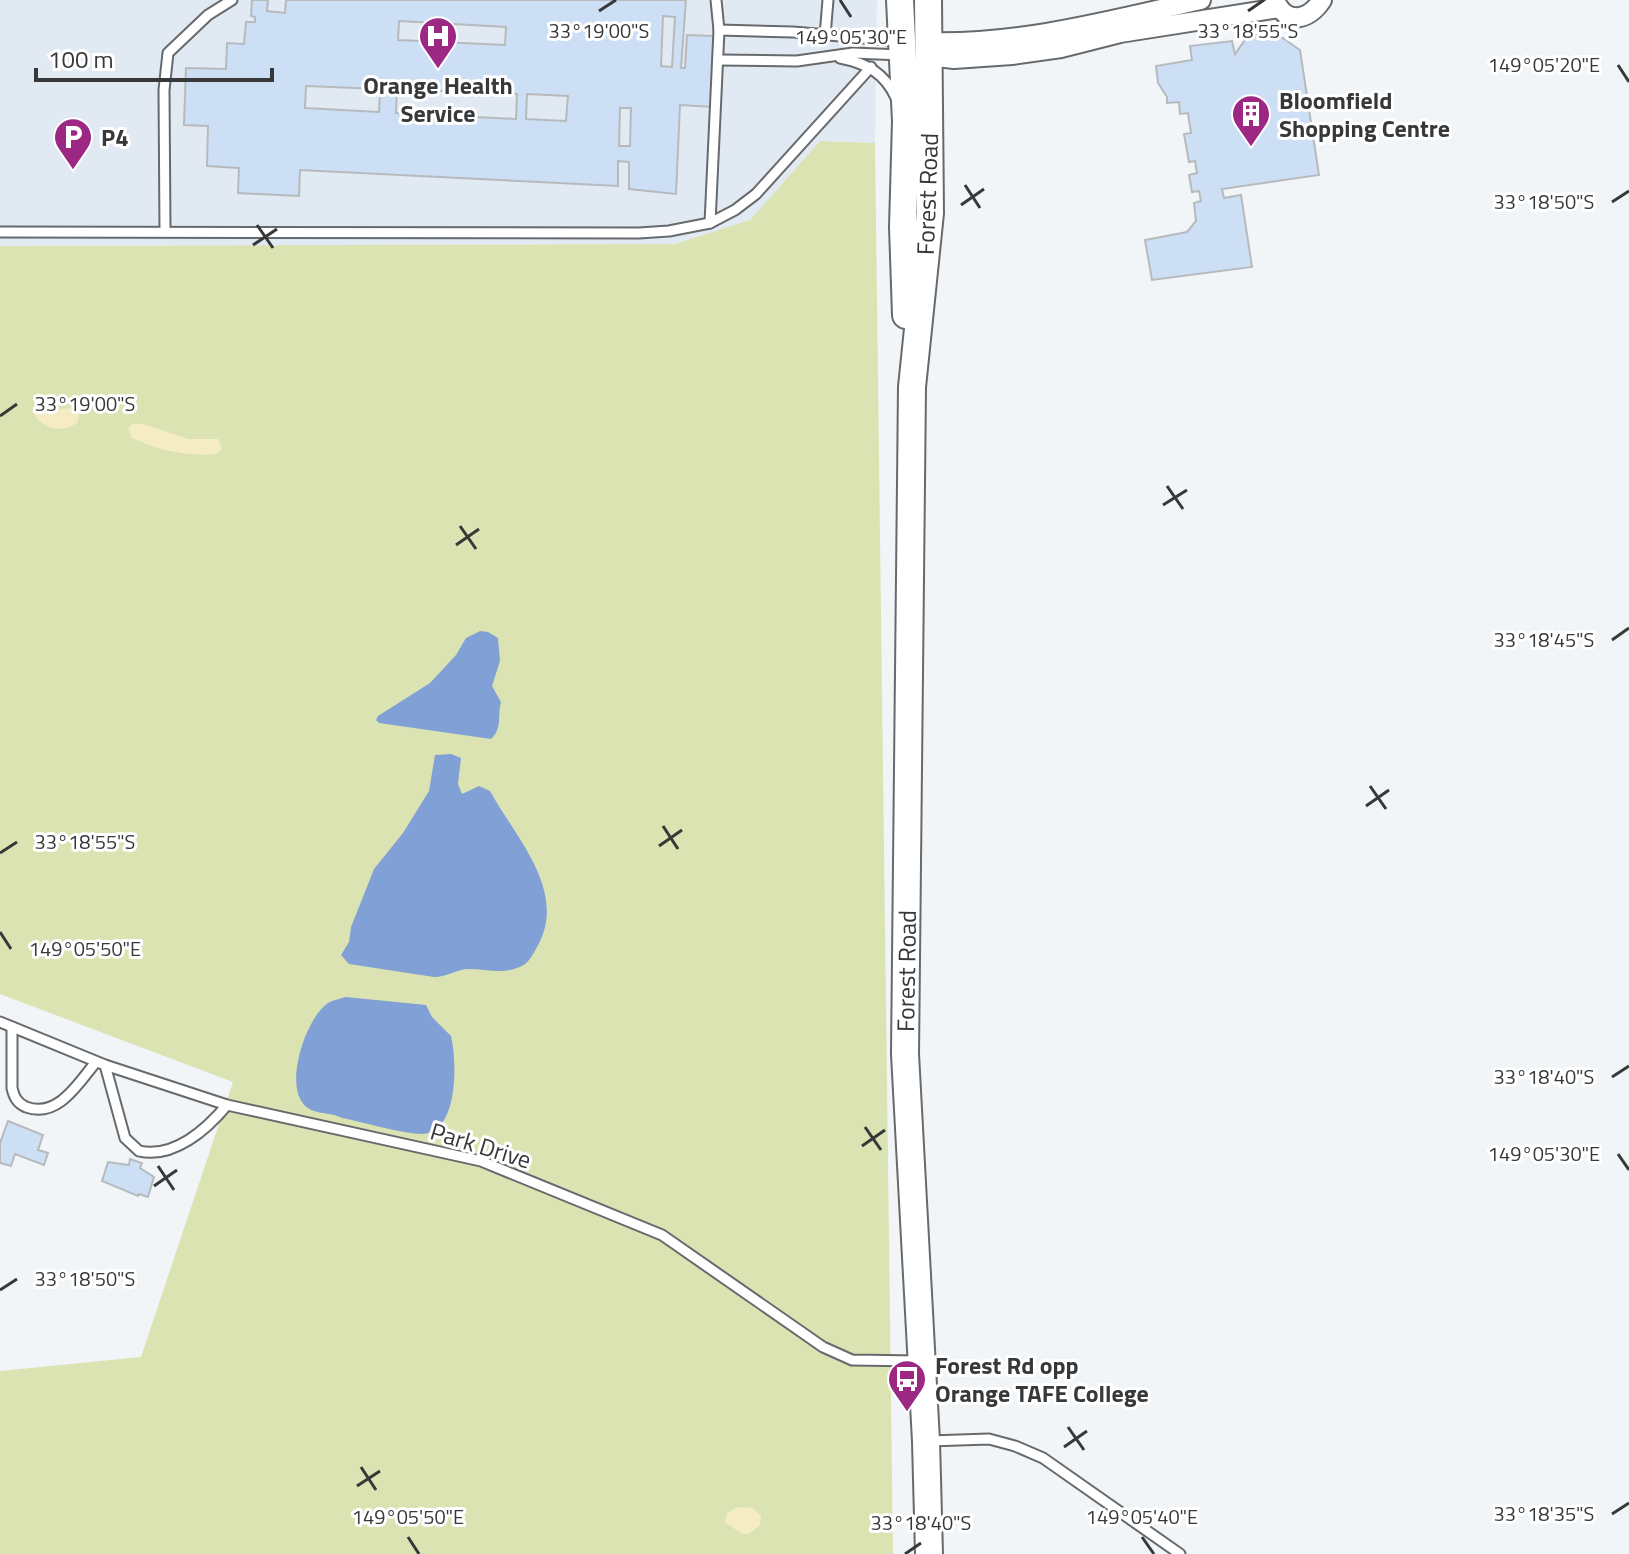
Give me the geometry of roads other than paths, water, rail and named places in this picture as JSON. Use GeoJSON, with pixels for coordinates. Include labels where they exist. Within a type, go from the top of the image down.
{"type":"FeatureCollection","features":[{"type":"Feature","properties":{"kind":"main road","name":"Forest Road"},"geometry":{"type":"LineString","coordinates":[[900,0],[915,48],[930,213],[912,387],[905,1054],[926,1441],[929,1554]]}},
{"type":"Feature","properties":{"kind":"main road","name":"Forest Road"},"geometry":{"type":"LineString","coordinates":[[912,387],[907,360],[903,227],[906,121],[915,48],[928,0]]}},
{"type":"Feature","properties":{"kind":"street"},"geometry":{"type":"LineString","coordinates":[[915,48],[1058,31],[1201,0]]}},
{"type":"Feature","properties":{"kind":"street"},"geometry":{"type":"LineString","coordinates":[[915,48],[954,59],[1012,55],[1277,4],[1288,16],[1301,18],[1314,12],[1322,0]]}},
{"type":"Feature","properties":{"kind":"lane"},"geometry":{"type":"LineString","coordinates":[[208,15],[214,0]]}},
{"type":"Feature","properties":{"kind":"lane"},"geometry":{"type":"LineString","coordinates":[[165,231],[164,90],[168,53],[208,15],[232,0]]}},
{"type":"Feature","properties":{"kind":"lane"},"geometry":{"type":"LineString","coordinates":[[710,223],[719,30],[716,0]]}},
{"type":"Feature","properties":{"kind":"lane"},"geometry":{"type":"LineString","coordinates":[[825,36],[828,0]]}},
{"type":"Feature","properties":{"kind":"lane"},"geometry":{"type":"LineString","coordinates":[[719,30],[793,32],[915,48]]}},
{"type":"Feature","properties":{"kind":"lane"},"geometry":{"type":"LineString","coordinates":[[718,60],[797,61],[915,48]]}},
{"type":"Feature","properties":{"kind":"lane"},"geometry":{"type":"LineString","coordinates":[[832,56],[871,67],[892,89],[906,121]]}},
{"type":"Feature","properties":{"kind":"lane"},"geometry":{"type":"LineString","coordinates":[[0,232],[639,233],[710,223],[756,194],[871,67]]}},
{"type":"Feature","properties":{"kind":"lane","name":"Park Drive"},"geometry":{"type":"LineString","coordinates":[[0,1022],[100,1064],[227,1105],[481,1161],[662,1235],[823,1347],[852,1360],[920,1361]]}},
{"type":"Feature","properties":{"kind":"lane"},"geometry":{"type":"LineString","coordinates":[[12,1027],[14,1097],[33,1109],[54,1106],[100,1064],[125,1138],[139,1151],[165,1151],[178,1145],[212,1123],[227,1105]]}},
{"type":"Feature","properties":{"kind":"lane"},"geometry":{"type":"LineString","coordinates":[[926,1441],[989,1439],[1043,1458],[1180,1554]]}},
{"type":"Feature","properties":{"kind":"water"},"geometry":{"type":"Polygon","coordinates":[[[480,631],[498,638],[500,661],[492,686],[501,702],[498,726],[491,739],[379,723],[376,720],[430,683],[456,655],[466,638],[480,631]]]}},
{"type":"Feature","properties":{"kind":"water"},"geometry":{"type":"Polygon","coordinates":[[[451,754],[461,758],[458,784],[462,794],[479,786],[490,791],[535,866],[547,906],[545,926],[537,947],[524,965],[505,971],[465,969],[434,977],[349,964],[341,955],[349,942],[351,927],[374,869],[403,833],[429,791],[435,755],[451,754]]]}},
{"type":"Feature","properties":{"kind":"water"},"geometry":{"type":"Polygon","coordinates":[[[346,997],[426,1005],[432,1017],[451,1036],[453,1094],[443,1122],[434,1131],[422,1134],[394,1130],[315,1111],[302,1102],[296,1079],[306,1035],[320,1011],[330,1002],[346,997]]]}},
{"type":"Feature","properties":{"kind":"place","name":"Orange Health Service"},"geometry":{"type":"Point","coordinates":[438,70]}},
{"type":"Feature","properties":{"kind":"place","name":"Bloomfield Shopping Centre"},"geometry":{"type":"Point","coordinates":[1251,148]}},
{"type":"Feature","properties":{"kind":"place","name":"P4"},"geometry":{"type":"Point","coordinates":[73,171]}},
{"type":"Feature","properties":{"kind":"place","name":"Forest Rd opp Orange TAFE College"},"geometry":{"type":"Point","coordinates":[907,1413]}}]}
